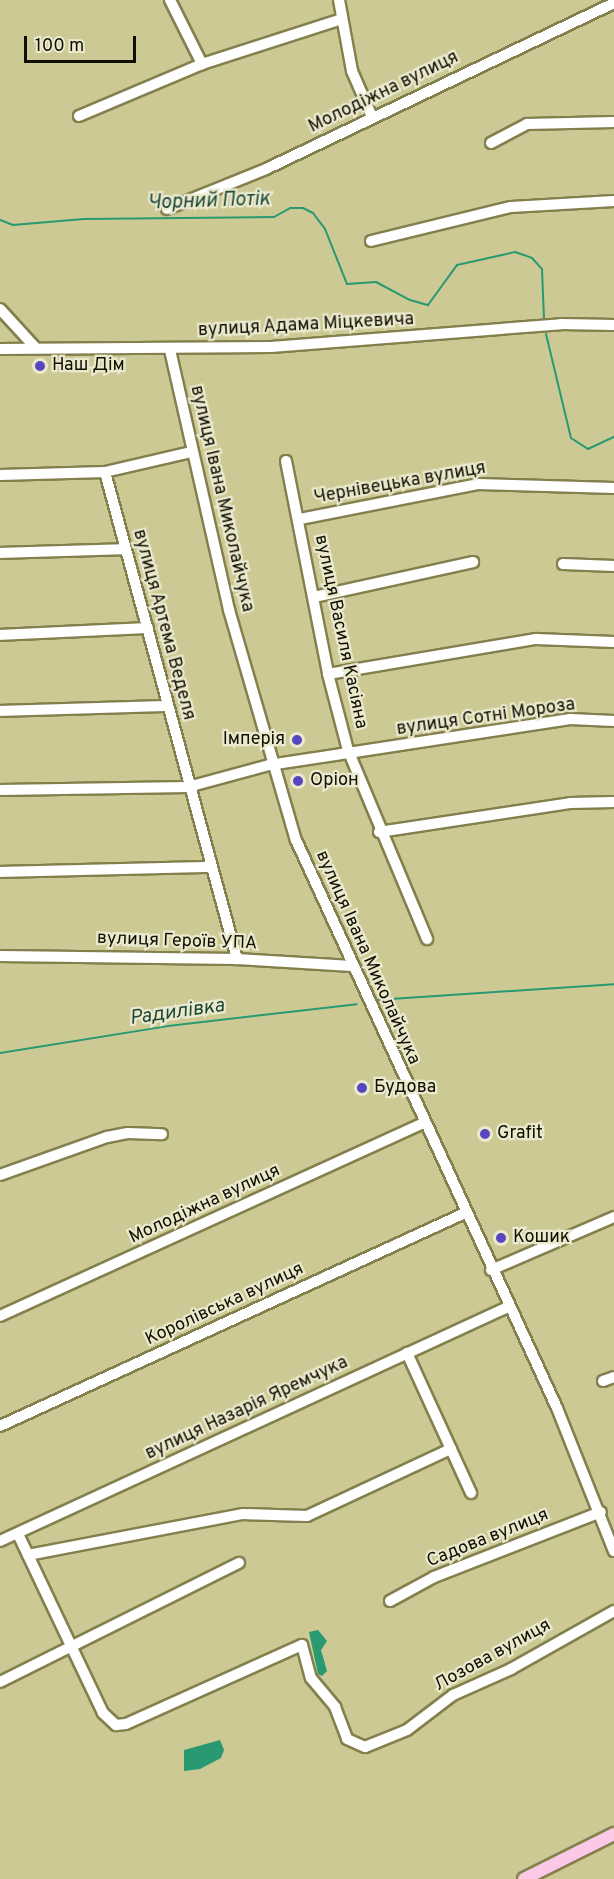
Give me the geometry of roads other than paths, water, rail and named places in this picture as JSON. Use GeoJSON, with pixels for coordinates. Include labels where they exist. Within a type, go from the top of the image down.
{"type":"FeatureCollection","features":[{"type":"Feature","properties":{"kind":"main road"},"geometry":{"type":"LineString","coordinates":[[524,1879],[614,1834]]}},
{"type":"Feature","properties":{"kind":"street"},"geometry":{"type":"LineString","coordinates":[[170,0],[202,64]]}},
{"type":"Feature","properties":{"kind":"street"},"geometry":{"type":"LineString","coordinates":[[339,0],[352,71],[372,117]]}},
{"type":"Feature","properties":{"kind":"street","name":"Молодіжна вулиця"},"geometry":{"type":"LineString","coordinates":[[167,209],[266,169],[614,3]]}},
{"type":"Feature","properties":{"kind":"street"},"geometry":{"type":"LineString","coordinates":[[79,116],[202,64],[342,19]]}},
{"type":"Feature","properties":{"kind":"street"},"geometry":{"type":"LineString","coordinates":[[491,143],[527,124],[614,122]]}},
{"type":"Feature","properties":{"kind":"street"},"geometry":{"type":"LineString","coordinates":[[370,241],[511,207],[614,201]]}},
{"type":"Feature","properties":{"kind":"street"},"geometry":{"type":"LineString","coordinates":[[0,309],[35,347]]}},
{"type":"Feature","properties":{"kind":"street","name":"вулиця Адама Міцкевича"},"geometry":{"type":"LineString","coordinates":[[0,349],[35,347],[170,350],[271,347],[545,326],[614,325]]}},
{"type":"Feature","properties":{"kind":"street","name":"вулиця Івана Миколайчука"},"geometry":{"type":"LineString","coordinates":[[170,350],[191,452],[229,610],[296,840],[601,1512],[614,1551]]}},
{"type":"Feature","properties":{"kind":"street"},"geometry":{"type":"LineString","coordinates":[[0,476],[105,472],[191,452]]}},
{"type":"Feature","properties":{"kind":"street","name":"вулиця Василя Касіяна"},"geometry":{"type":"LineString","coordinates":[[286,461],[300,519],[328,674],[350,755],[379,832],[427,939]]}},
{"type":"Feature","properties":{"kind":"street","name":"вулиця Артема Веделя"},"geometry":{"type":"LineString","coordinates":[[105,472],[148,628],[188,787],[237,959]]}},
{"type":"Feature","properties":{"kind":"street","name":"Чернівецька вулиця"},"geometry":{"type":"LineString","coordinates":[[300,519],[478,484],[614,488]]}},
{"type":"Feature","properties":{"kind":"street"},"geometry":{"type":"LineString","coordinates":[[0,553],[125,549]]}},
{"type":"Feature","properties":{"kind":"street"},"geometry":{"type":"LineString","coordinates":[[314,597],[473,561]]}},
{"type":"Feature","properties":{"kind":"street"},"geometry":{"type":"LineString","coordinates":[[563,564],[614,566]]}},
{"type":"Feature","properties":{"kind":"street"},"geometry":{"type":"LineString","coordinates":[[0,635],[148,628]]}},
{"type":"Feature","properties":{"kind":"street"},"geometry":{"type":"LineString","coordinates":[[328,674],[536,639],[614,642]]}},
{"type":"Feature","properties":{"kind":"street"},"geometry":{"type":"LineString","coordinates":[[0,711],[168,706]]}},
{"type":"Feature","properties":{"kind":"street","name":"вулиця Сотні Мороза"},"geometry":{"type":"LineString","coordinates":[[0,789],[188,787],[273,765],[350,755],[570,719],[614,721]]}},
{"type":"Feature","properties":{"kind":"street"},"geometry":{"type":"LineString","coordinates":[[379,832],[558,804],[614,802]]}},
{"type":"Feature","properties":{"kind":"street"},"geometry":{"type":"LineString","coordinates":[[0,872],[210,867]]}},
{"type":"Feature","properties":{"kind":"street","name":"вулиця Героїв УПА"},"geometry":{"type":"LineString","coordinates":[[0,956],[237,959],[352,966]]}},
{"type":"Feature","properties":{"kind":"street","name":"Молодіжна вулиця"},"geometry":{"type":"LineString","coordinates":[[0,1316],[424,1123]]}},
{"type":"Feature","properties":{"kind":"street"},"geometry":{"type":"LineString","coordinates":[[0,1175],[107,1137],[128,1132],[162,1134]]}},
{"type":"Feature","properties":{"kind":"street","name":"Королівська вулиця"},"geometry":{"type":"LineString","coordinates":[[0,1426],[465,1213]]}},
{"type":"Feature","properties":{"kind":"street"},"geometry":{"type":"LineString","coordinates":[[492,1270],[614,1217]]}},
{"type":"Feature","properties":{"kind":"street","name":"вулиця Назарія Яремчука"},"geometry":{"type":"LineString","coordinates":[[0,1541],[508,1307]]}},
{"type":"Feature","properties":{"kind":"street"},"geometry":{"type":"LineString","coordinates":[[407,1353],[471,1492]]}},
{"type":"Feature","properties":{"kind":"street"},"geometry":{"type":"LineString","coordinates":[[28,1555],[243,1514],[307,1516],[451,1449]]}},
{"type":"Feature","properties":{"kind":"street","name":"Садова вулиця"},"geometry":{"type":"LineString","coordinates":[[390,1601],[434,1577],[601,1512]]}},
{"type":"Feature","properties":{"kind":"street"},"geometry":{"type":"LineString","coordinates":[[18,1534],[73,1644]]}},
{"type":"Feature","properties":{"kind":"street"},"geometry":{"type":"LineString","coordinates":[[0,1682],[239,1563]]}},
{"type":"Feature","properties":{"kind":"street","name":"Лозова вулиця"},"geometry":{"type":"LineString","coordinates":[[73,1644],[103,1713],[116,1725],[126,1724],[302,1645],[311,1678],[335,1707],[347,1739],[359,1748],[407,1730],[453,1695],[511,1669],[614,1611]]}},
{"type":"Feature","properties":{"kind":"waterway","name":"Чорний Потік"},"geometry":{"type":"LineString","coordinates":[[0,220],[13,225],[84,219],[274,217],[290,208],[303,208],[313,213],[325,229],[347,284],[376,282],[410,300],[428,305],[457,265],[515,252],[532,258],[542,269],[544,318]]}},
{"type":"Feature","properties":{"kind":"waterway","name":"Чорний Потік"},"geometry":{"type":"LineString","coordinates":[[546,334],[571,438],[588,449],[614,437]]}},
{"type":"Feature","properties":{"kind":"waterway","name":"Радилівка"},"geometry":{"type":"LineString","coordinates":[[376,1000],[614,984]]}},
{"type":"Feature","properties":{"kind":"waterway","name":"Радилівка"},"geometry":{"type":"LineString","coordinates":[[0,1053],[168,1026],[357,1004]]}},
{"type":"Feature","properties":{"kind":"place","name":"Наш Дім"},"geometry":{"type":"Point","coordinates":[40,366]}},
{"type":"Feature","properties":{"kind":"place","name":"Імперія"},"geometry":{"type":"Point","coordinates":[297,740]}},
{"type":"Feature","properties":{"kind":"place","name":"Оріон"},"geometry":{"type":"Point","coordinates":[298,781]}},
{"type":"Feature","properties":{"kind":"place","name":"Будова"},"geometry":{"type":"Point","coordinates":[362,1088]}},
{"type":"Feature","properties":{"kind":"place","name":"Grafit"},"geometry":{"type":"Point","coordinates":[485,1134]}},
{"type":"Feature","properties":{"kind":"place","name":"Кошик"},"geometry":{"type":"Point","coordinates":[501,1238]}}]}
